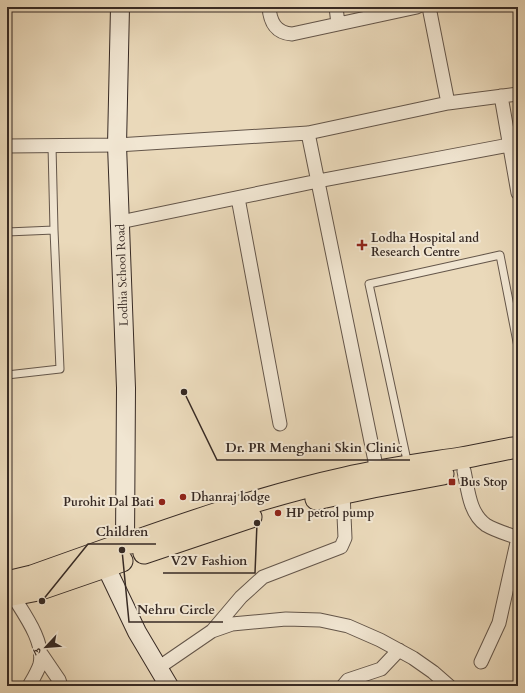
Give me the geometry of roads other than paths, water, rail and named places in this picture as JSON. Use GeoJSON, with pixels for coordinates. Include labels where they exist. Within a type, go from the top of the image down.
{"type":"FeatureCollection","features":[{"type":"Feature","properties":{"kind":"main road"},"geometry":{"type":"LineString","coordinates":[[123,552],[206,516],[295,489],[376,471],[461,458],[518,447]]}},
{"type":"Feature","properties":{"kind":"main road"},"geometry":{"type":"LineString","coordinates":[[9,591],[32,576],[242,520],[307,501],[373,486],[518,461]]}},
{"type":"Feature","properties":{"kind":"street","name":"Lodhia School Road"},"geometry":{"type":"LineString","coordinates":[[120,7],[117,145],[126,388],[123,552]]}},
{"type":"Feature","properties":{"kind":"street"},"geometry":{"type":"LineString","coordinates":[[269,7],[272,23],[276,28],[286,34],[292,34],[417,7]]}},
{"type":"Feature","properties":{"kind":"street"},"geometry":{"type":"LineString","coordinates":[[336,7],[338,24]]}},
{"type":"Feature","properties":{"kind":"street"},"geometry":{"type":"LineString","coordinates":[[429,7],[448,103]]}},
{"type":"Feature","properties":{"kind":"street"},"geometry":{"type":"LineString","coordinates":[[7,146],[117,145],[308,133],[448,103],[518,94]]}},
{"type":"Feature","properties":{"kind":"street"},"geometry":{"type":"LineString","coordinates":[[501,96],[518,193]]}},
{"type":"Feature","properties":{"kind":"street"},"geometry":{"type":"LineString","coordinates":[[308,133],[376,471]]}},
{"type":"Feature","properties":{"kind":"street"},"geometry":{"type":"LineString","coordinates":[[120,222],[509,145]]}},
{"type":"Feature","properties":{"kind":"street"},"geometry":{"type":"LineString","coordinates":[[238,198],[280,424]]}},
{"type":"Feature","properties":{"kind":"street"},"geometry":{"type":"LineString","coordinates":[[464,471],[470,501],[476,514],[488,526],[518,538],[499,623],[481,662]]}},
{"type":"Feature","properties":{"kind":"street"},"geometry":{"type":"LineString","coordinates":[[158,668],[212,631],[241,597],[263,577],[341,547],[345,538],[343,493]]}},
{"type":"Feature","properties":{"kind":"street"},"geometry":{"type":"LineString","coordinates":[[123,552],[122,604],[169,686]]}},
{"type":"Feature","properties":{"kind":"street"},"geometry":{"type":"LineString","coordinates":[[9,591],[37,638],[41,652],[40,664]]}},
{"type":"Feature","properties":{"kind":"street"},"geometry":{"type":"LineString","coordinates":[[212,631],[242,622],[286,618],[320,620],[348,626],[380,640],[413,658],[433,672],[449,686]]}},
{"type":"Feature","properties":{"kind":"street"},"geometry":{"type":"LineString","coordinates":[[343,686],[348,680],[381,669],[399,650]]}},
{"type":"Feature","properties":{"kind":"street"},"geometry":{"type":"LineString","coordinates":[[29,686],[40,664],[42,655],[59,680],[61,686]]}},
{"type":"Feature","properties":{"kind":"lane"},"geometry":{"type":"LineString","coordinates":[[7,375],[60,369],[52,146]]}},
{"type":"Feature","properties":{"kind":"lane"},"geometry":{"type":"LineString","coordinates":[[7,232],[54,230]]}},
{"type":"Feature","properties":{"kind":"lane"},"geometry":{"type":"LineString","coordinates":[[408,465],[369,284],[500,255],[518,347]]}},
{"type":"Feature","properties":{"kind":"place","name":"Lodha Hospital and Research Centre"},"geometry":{"type":"Point","coordinates":[362,245]}},
{"type":"Feature","properties":{"kind":"place","name":"Dr. PR Menghani Skin Clinic"},"geometry":{"type":"Point","coordinates":[184,392]}},
{"type":"Feature","properties":{"kind":"place","name":"Bus Stop"},"geometry":{"type":"Point","coordinates":[452,482]}},
{"type":"Feature","properties":{"kind":"place","name":"Dhanraj lodge"},"geometry":{"type":"Point","coordinates":[183,497]}},
{"type":"Feature","properties":{"kind":"place","name":"Purohit Dal Bati"},"geometry":{"type":"Point","coordinates":[162,502]}},
{"type":"Feature","properties":{"kind":"place","name":"HP petrol pump"},"geometry":{"type":"Point","coordinates":[278,513]}},
{"type":"Feature","properties":{"kind":"place","name":"V2V Fashion"},"geometry":{"type":"Point","coordinates":[257,523]}},
{"type":"Feature","properties":{"kind":"place","name":"Nehru Circle"},"geometry":{"type":"Point","coordinates":[122,550]}},
{"type":"Feature","properties":{"kind":"place","name":"Children"},"geometry":{"type":"Point","coordinates":[42,601]}}]}
